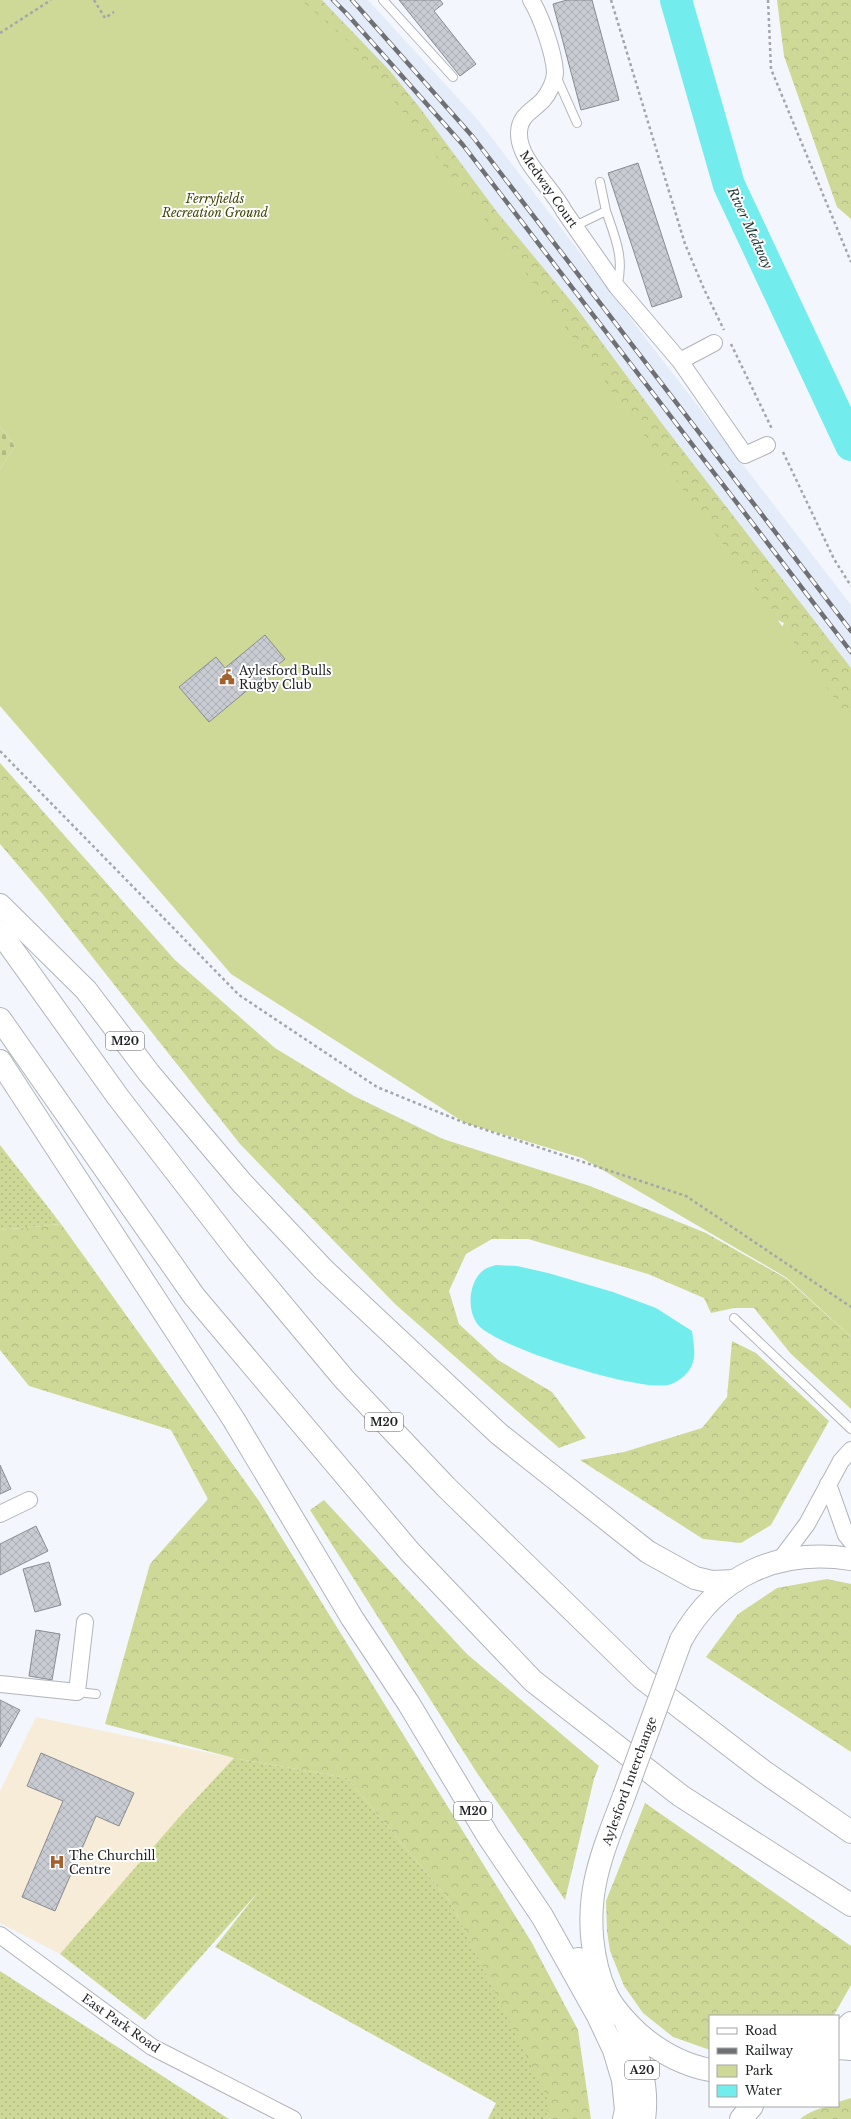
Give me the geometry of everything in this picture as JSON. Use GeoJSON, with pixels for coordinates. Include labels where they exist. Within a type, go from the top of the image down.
{"type":"FeatureCollection","features":[{"type":"Feature","properties":{"kind":"main road","name":"M20"},"geometry":{"type":"LineString","coordinates":[[0,905],[86,990],[149,1073],[238,1177],[324,1270],[499,1434],[648,1552],[695,1578],[712,1582],[735,1581]]}},
{"type":"Feature","properties":{"kind":"main road","name":"M20"},"geometry":{"type":"LineString","coordinates":[[0,932],[118,1097],[238,1252],[344,1379],[446,1487],[642,1678],[763,1771],[851,1832]]}},
{"type":"Feature","properties":{"kind":"main road"},"geometry":{"type":"LineString","coordinates":[[0,1019],[194,1296],[410,1552],[533,1681],[681,1796],[851,1905]]}},
{"type":"Feature","properties":{"kind":"main road","name":"M20"},"geometry":{"type":"LineString","coordinates":[[0,1061],[234,1420],[352,1618],[409,1704],[488,1836],[542,1916],[598,2016],[614,2050],[623,2080],[626,2110],[624,2119]]}},
{"type":"Feature","properties":{"kind":"main road","name":"Aylesford Interchange"},"geometry":{"type":"LineString","coordinates":[[709,2070],[677,2060],[654,2046],[626,2022],[606,1994],[596,1962],[592,1934],[592,1908],[595,1883],[602,1855],[681,1640],[692,1620],[707,1603],[735,1581],[759,1567],[780,1560],[804,1556],[851,1559]]}},
{"type":"Feature","properties":{"kind":"main road","name":"M20"},"geometry":{"type":"LineString","coordinates":[[542,1916],[606,1994]]}},
{"type":"Feature","properties":{"kind":"main road","name":"A20"},"geometry":{"type":"LineString","coordinates":[[626,2022],[644,2078],[646,2105],[644,2119]]}},
{"type":"Feature","properties":{"kind":"main road"},"geometry":{"type":"LineString","coordinates":[[839,2035],[851,2023]]}},
{"type":"Feature","properties":{"kind":"main road"},"geometry":{"type":"LineString","coordinates":[[839,2048],[851,2049]]}},
{"type":"Feature","properties":{"kind":"main road"},"geometry":{"type":"LineString","coordinates":[[741,2119],[751,2107]]}},
{"type":"Feature","properties":{"kind":"street"},"geometry":{"type":"LineString","coordinates":[[531,0],[542,21],[555,73]]}},
{"type":"Feature","properties":{"kind":"street","name":"Medway Court"},"geometry":{"type":"LineString","coordinates":[[555,73],[551,88],[542,101],[530,109],[524,118],[518,132],[521,149],[558,199],[564,211],[617,287],[680,361],[745,455],[767,445]]}},
{"type":"Feature","properties":{"kind":"street"},"geometry":{"type":"LineString","coordinates":[[680,361],[720,339]]}},
{"type":"Feature","properties":{"kind":"street"},"geometry":{"type":"LineString","coordinates":[[780,1560],[808,1524],[841,1461],[851,1450]]}},
{"type":"Feature","properties":{"kind":"street"},"geometry":{"type":"LineString","coordinates":[[828,1484],[846,1535],[851,1541]]}},
{"type":"Feature","properties":{"kind":"street"},"geometry":{"type":"LineString","coordinates":[[0,1514],[29,1500]]}},
{"type":"Feature","properties":{"kind":"street"},"geometry":{"type":"LineString","coordinates":[[0,1684],[77,1692],[85,1622]]}},
{"type":"Feature","properties":{"kind":"street","name":"East Park Road"},"geometry":{"type":"LineString","coordinates":[[0,1935],[152,2047],[293,2119]]}},
{"type":"Feature","properties":{"kind":"lane"},"geometry":{"type":"LineString","coordinates":[[383,0],[453,77]]}},
{"type":"Feature","properties":{"kind":"lane"},"geometry":{"type":"LineString","coordinates":[[555,73],[577,123]]}},
{"type":"Feature","properties":{"kind":"lane"},"geometry":{"type":"LineString","coordinates":[[600,182],[606,211],[620,252],[621,264],[617,287]]}},
{"type":"Feature","properties":{"kind":"lane"},"geometry":{"type":"LineString","coordinates":[[575,226],[606,211]]}},
{"type":"Feature","properties":{"kind":"lane"},"geometry":{"type":"LineString","coordinates":[[734,1318],[851,1429]]}},
{"type":"Feature","properties":{"kind":"lane"},"geometry":{"type":"LineString","coordinates":[[77,1692],[96,1694]]}},
{"type":"Feature","properties":{"kind":"path"},"geometry":{"type":"LineString","coordinates":[[0,33],[51,0]]}},
{"type":"Feature","properties":{"kind":"path"},"geometry":{"type":"LineString","coordinates":[[94,0],[105,18],[114,12]]}},
{"type":"Feature","properties":{"kind":"path"},"geometry":{"type":"LineString","coordinates":[[611,0],[685,244],[704,289],[720,339]]}},
{"type":"Feature","properties":{"kind":"path"},"geometry":{"type":"LineString","coordinates":[[768,0],[771,69],[851,262]]}},
{"type":"Feature","properties":{"kind":"path"},"geometry":{"type":"LineString","coordinates":[[730,342],[772,430]]}},
{"type":"Feature","properties":{"kind":"path"},"geometry":{"type":"LineString","coordinates":[[782,450],[834,559],[851,586]]}},
{"type":"Feature","properties":{"kind":"path"},"geometry":{"type":"LineString","coordinates":[[0,752],[239,994],[377,1087],[465,1123],[686,1196],[851,1307]]}},
{"type":"Feature","properties":{"kind":"shaded area"},"geometry":{"type":"Polygon","coordinates":[[[301,0],[368,0],[478,120],[851,605],[851,677],[301,0]]]}},
{"type":"Feature","properties":{"kind":"shaded area"},"geometry":{"type":"Polygon","coordinates":[[[36,1717],[234,1758],[60,1954],[0,1923],[0,1791],[36,1717]]]}},
{"type":"Feature","properties":{"kind":"green space","name":"Ferryfields Recreation Ground"},"geometry":{"type":"Polygon","coordinates":[[[0,0],[301,0],[348,41],[534,284],[851,721],[851,1337],[787,1278],[582,1158],[465,1123],[231,974],[0,706],[0,469],[15,446],[0,427],[0,0]]]}},
{"type":"Feature","properties":{"kind":"green space"},"geometry":{"type":"Polygon","coordinates":[[[267,0],[322,0],[390,71],[420,108],[497,212],[575,306],[663,425],[851,668],[851,761],[776,640],[784,623],[760,612],[267,0]]]}},
{"type":"Feature","properties":{"kind":"green space"},"geometry":{"type":"Polygon","coordinates":[[[777,0],[851,0],[851,219],[837,207],[784,56],[777,0]]]}},
{"type":"Feature","properties":{"kind":"green space"},"geometry":{"type":"Polygon","coordinates":[[[0,427],[15,446],[0,469],[0,427]]]}},
{"type":"Feature","properties":{"kind":"green space"},"geometry":{"type":"Polygon","coordinates":[[[0,763],[175,960],[275,1048],[354,1096],[443,1139],[590,1186],[706,1233],[787,1279],[851,1337],[851,1409],[791,1354],[754,1308],[734,1308],[711,1313],[704,1298],[648,1274],[528,1239],[492,1239],[466,1254],[449,1291],[459,1324],[498,1360],[552,1392],[586,1438],[559,1448],[395,1304],[240,1144],[45,897],[0,844],[0,763]]]}},
{"type":"Feature","properties":{"kind":"green space"},"geometry":{"type":"Polygon","coordinates":[[[0,1145],[61,1224],[0,1230],[0,1145]]]}},
{"type":"Feature","properties":{"kind":"green space"},"geometry":{"type":"Polygon","coordinates":[[[61,1224],[259,1501],[532,1943],[578,2030],[591,2119],[546,2119],[549,2102],[450,1901],[347,1778],[234,1758],[105,1724],[150,1564],[208,1499],[171,1430],[29,1386],[0,1350],[0,1230],[61,1224]]]}},
{"type":"Feature","properties":{"kind":"green space"},"geometry":{"type":"Polygon","coordinates":[[[732,1341],[756,1353],[829,1421],[771,1525],[741,1543],[703,1539],[580,1460],[624,1452],[702,1428],[727,1397],[732,1341]]]}},
{"type":"Feature","properties":{"kind":"green space"},"geometry":{"type":"Polygon","coordinates":[[[324,1500],[467,1654],[599,1766],[594,1779],[565,1900],[477,1773],[310,1510],[324,1500]]]}},
{"type":"Feature","properties":{"kind":"green space"},"geometry":{"type":"Polygon","coordinates":[[[827,1579],[851,1584],[851,1752],[706,1657],[738,1614],[777,1588],[827,1579]]]}},
{"type":"Feature","properties":{"kind":"green space"},"geometry":{"type":"Polygon","coordinates":[[[234,1758],[347,1778],[450,1901],[550,2102],[546,2119],[488,2119],[496,2103],[215,1947],[259,1891],[145,2020],[60,1954],[182,1814],[234,1758]]]}},
{"type":"Feature","properties":{"kind":"green space"},"geometry":{"type":"Polygon","coordinates":[[[645,1803],[851,1946],[851,1985],[834,2015],[709,2015],[709,2050],[673,2037],[643,2013],[624,1986],[610,1951],[607,1931],[606,1901],[645,1803]]]}},
{"type":"Feature","properties":{"kind":"green space"},"geometry":{"type":"Polygon","coordinates":[[[0,1971],[229,2119],[0,2119],[0,1971]]]}},
{"type":"Feature","properties":{"kind":"green space"},"geometry":{"type":"Polygon","coordinates":[[[851,2098],[851,2119],[800,2119],[818,2109],[839,2107],[839,2102],[851,2098]]]}},
{"type":"Feature","properties":{"kind":"water"},"geometry":{"type":"Polygon","coordinates":[[[496,1265],[517,1266],[548,1273],[613,1292],[656,1308],[692,1331],[694,1359],[690,1369],[685,1376],[668,1385],[652,1385],[629,1382],[570,1366],[514,1346],[492,1335],[479,1326],[475,1320],[472,1313],[471,1296],[472,1288],[479,1274],[486,1268],[496,1265]]]}},
{"type":"Feature","properties":{"kind":"building"},"geometry":{"type":"Polygon","coordinates":[[[399,0],[440,0],[443,4],[434,11],[476,64],[460,76],[399,0]]]}},
{"type":"Feature","properties":{"kind":"building"},"geometry":{"type":"Polygon","coordinates":[[[567,0],[592,0],[619,100],[581,110],[553,4],[567,0]]]}},
{"type":"Feature","properties":{"kind":"building"},"geometry":{"type":"Polygon","coordinates":[[[638,163],[682,297],[652,307],[608,173],[638,163]]]}},
{"type":"Feature","properties":{"kind":"building","name":"Aylesford Bulls Rugby Club"},"geometry":{"type":"Polygon","coordinates":[[[265,635],[285,659],[209,722],[179,687],[216,657],[225,668],[265,635]]]}},
{"type":"Feature","properties":{"kind":"building"},"geometry":{"type":"Polygon","coordinates":[[[0,1465],[11,1489],[0,1494],[0,1465]]]}},
{"type":"Feature","properties":{"kind":"building"},"geometry":{"type":"Polygon","coordinates":[[[36,1526],[48,1551],[0,1575],[0,1544],[36,1526]]]}},
{"type":"Feature","properties":{"kind":"building"},"geometry":{"type":"Polygon","coordinates":[[[49,1562],[61,1605],[35,1612],[23,1569],[49,1562]]]}},
{"type":"Feature","properties":{"kind":"building"},"geometry":{"type":"Polygon","coordinates":[[[36,1630],[60,1634],[52,1680],[29,1676],[36,1630]]]}},
{"type":"Feature","properties":{"kind":"building"},"geometry":{"type":"Polygon","coordinates":[[[0,1700],[20,1710],[0,1747],[0,1700]]]}},
{"type":"Feature","properties":{"kind":"building","name":"The Churchill Centre"},"geometry":{"type":"Polygon","coordinates":[[[41,1753],[134,1793],[119,1826],[96,1816],[55,1911],[22,1897],[63,1801],[27,1786],[41,1753]]]}},
{"type":"Feature","properties":{"kind":"waterway","name":"River Medway"},"geometry":{"type":"LineString","coordinates":[[676,0],[729,185],[851,445]]}},
{"type":"Feature","properties":{"kind":"railway"},"geometry":{"type":"LineString","coordinates":[[333,0],[463,145],[851,652]]}},
{"type":"Feature","properties":{"kind":"railway"},"geometry":{"type":"LineString","coordinates":[[352,0],[473,137],[851,631]]}},
{"type":"Feature","properties":{"kind":"place","name":"Aylesford Bulls Rugby Club"},"geometry":{"type":"Point","coordinates":[227,677]}},
{"type":"Feature","properties":{"kind":"place","name":"The Churchill Centre"},"geometry":{"type":"Point","coordinates":[57,1862]}}]}
